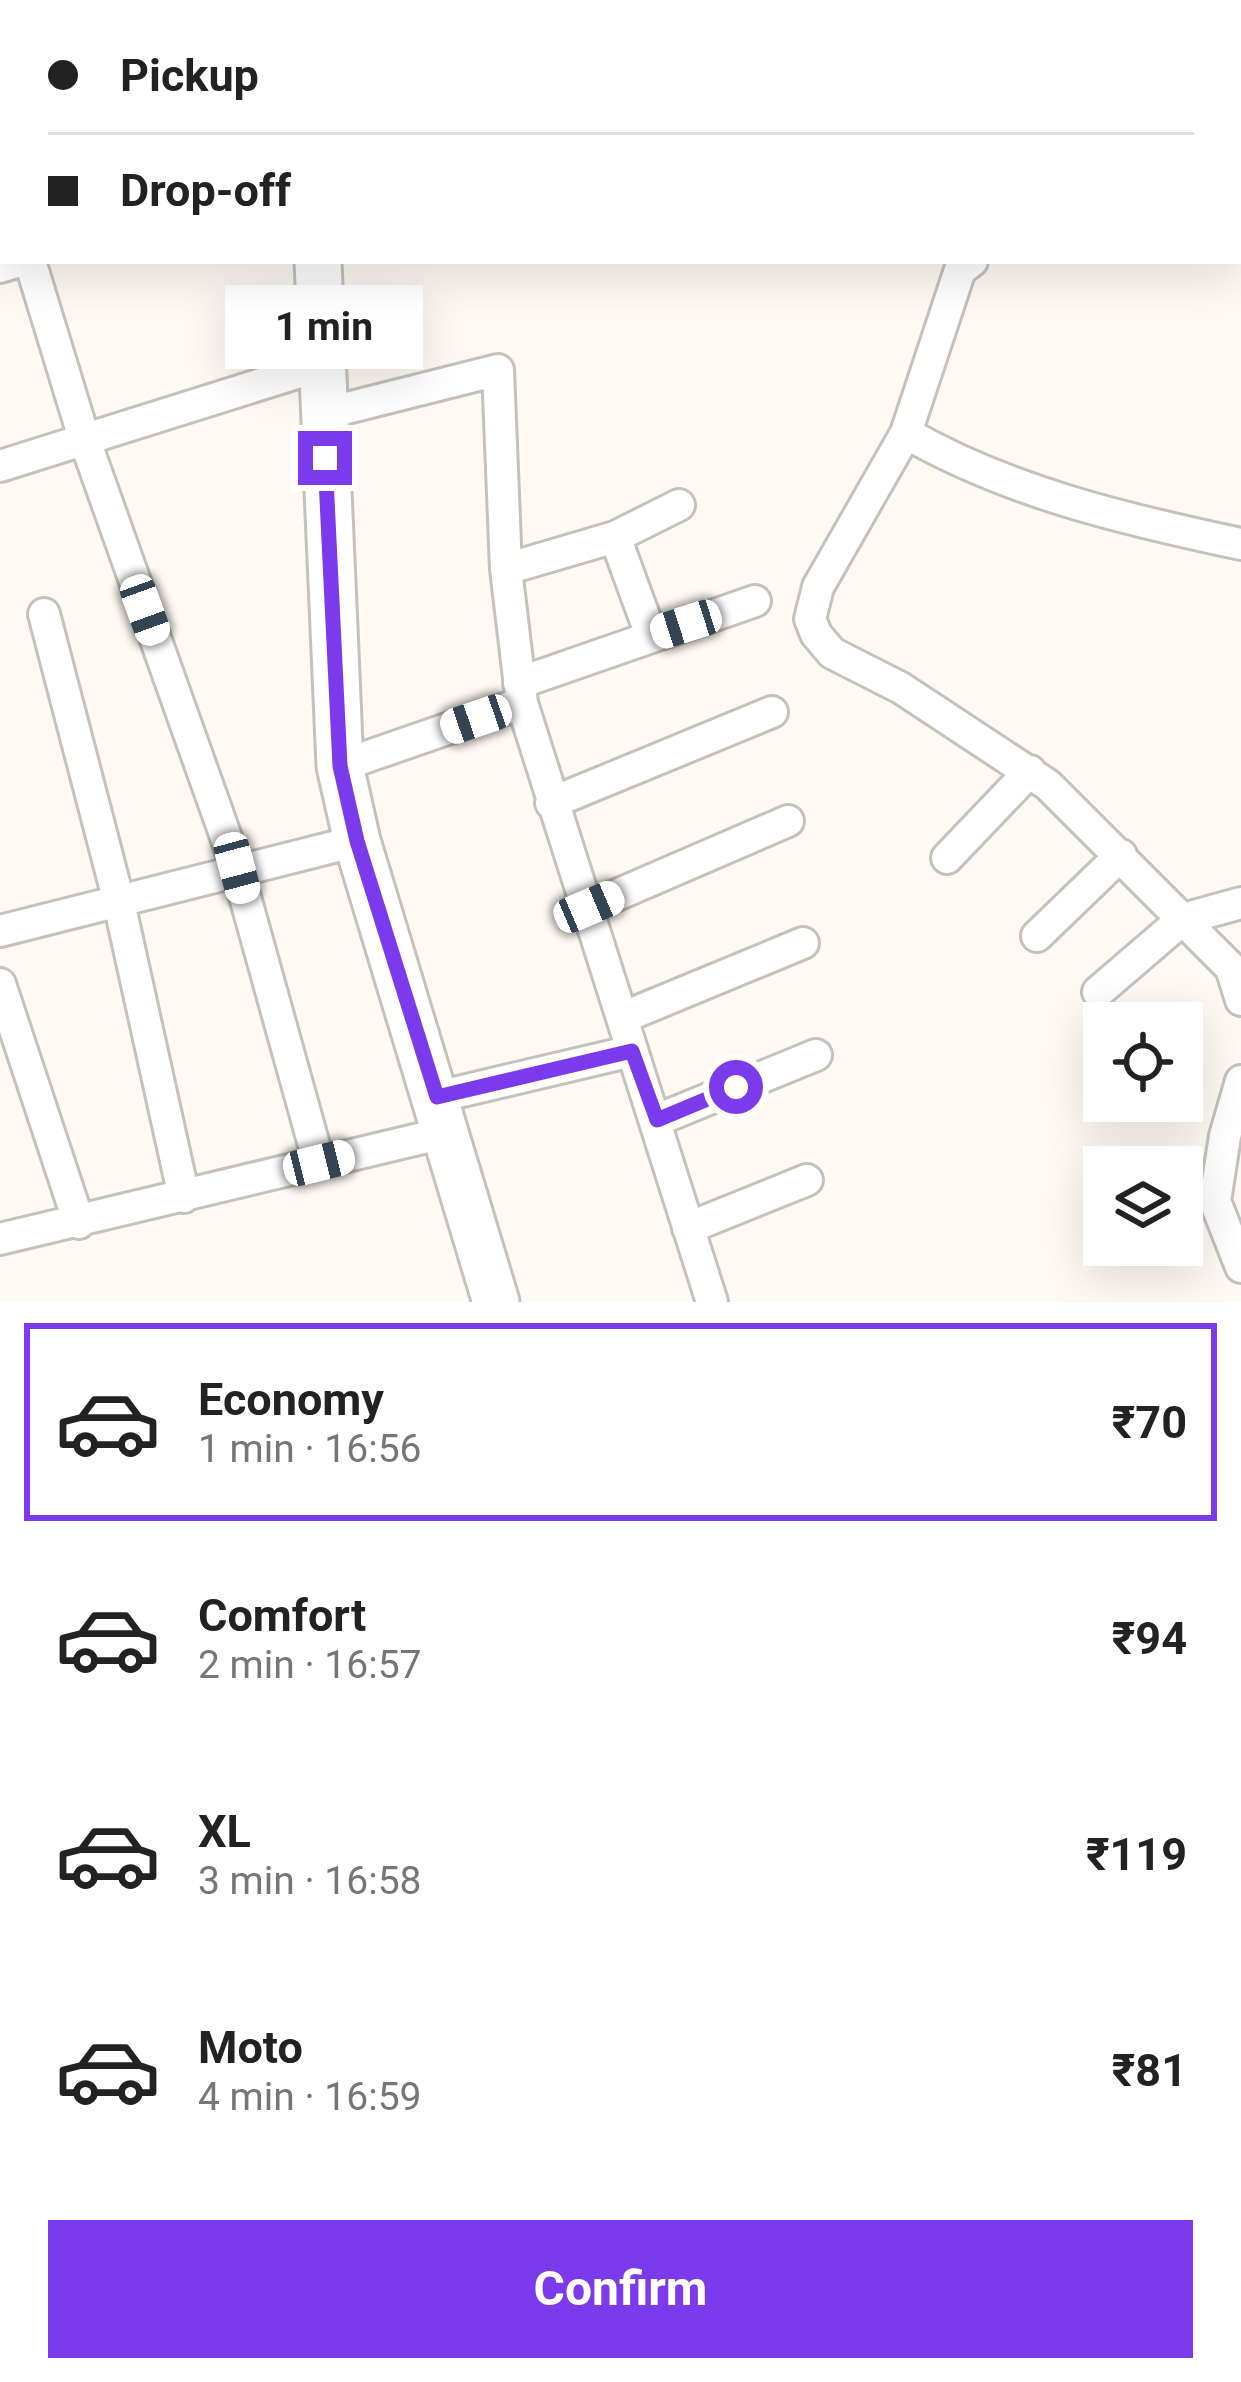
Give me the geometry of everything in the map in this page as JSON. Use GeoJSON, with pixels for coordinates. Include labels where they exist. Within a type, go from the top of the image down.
{"type":"FeatureCollection","features":[{"type":"Feature","properties":{"kind":"street"},"geometry":{"type":"LineString","coordinates":[[31,264],[84,438],[237,868],[319,1163]]}},
{"type":"Feature","properties":{"kind":"street"},"geometry":{"type":"LineString","coordinates":[[318,264],[340,766],[357,841],[443,1115],[491,1301]]}},
{"type":"Feature","properties":{"kind":"street"},"geometry":{"type":"LineString","coordinates":[[968,264],[960,270],[906,433],[818,586],[810,619],[832,653],[901,688],[1030,771],[1121,855],[1231,968],[1241,1000]]}},
{"type":"Feature","properties":{"kind":"street"},"geometry":{"type":"LineString","coordinates":[[0,466],[322,365]]}},
{"type":"Feature","properties":{"kind":"street"},"geometry":{"type":"LineString","coordinates":[[323,414],[498,370],[506,569],[520,693],[712,1302]]}},
{"type":"Feature","properties":{"kind":"street"},"geometry":{"type":"LineString","coordinates":[[906,433],[945,455],[1124,520],[1241,544]]}},
{"type":"Feature","properties":{"kind":"street"},"geometry":{"type":"LineString","coordinates":[[506,569],[615,537],[680,505]]}},
{"type":"Feature","properties":{"kind":"street"},"geometry":{"type":"LineString","coordinates":[[615,537],[651,635]]}},
{"type":"Feature","properties":{"kind":"street"},"geometry":{"type":"LineString","coordinates":[[340,766],[651,635],[754,602]]}},
{"type":"Feature","properties":{"kind":"street"},"geometry":{"type":"LineString","coordinates":[[44,614],[118,898],[184,1197]]}},
{"type":"Feature","properties":{"kind":"street"},"geometry":{"type":"LineString","coordinates":[[551,803],[772,712]]}},
{"type":"Feature","properties":{"kind":"street"},"geometry":{"type":"LineString","coordinates":[[947,858],[1030,771]]}},
{"type":"Feature","properties":{"kind":"street"},"geometry":{"type":"LineString","coordinates":[[589,907],[788,821]]}},
{"type":"Feature","properties":{"kind":"street"},"geometry":{"type":"LineString","coordinates":[[0,932],[118,898],[357,841]]}},
{"type":"Feature","properties":{"kind":"street"},"geometry":{"type":"LineString","coordinates":[[1037,936],[1121,855]]}},
{"type":"Feature","properties":{"kind":"street"},"geometry":{"type":"LineString","coordinates":[[1098,992],[1183,919],[1241,903]]}},
{"type":"Feature","properties":{"kind":"street"},"geometry":{"type":"LineString","coordinates":[[624,1017],[802,943]]}},
{"type":"Feature","properties":{"kind":"street"},"geometry":{"type":"LineString","coordinates":[[0,985],[79,1223]]}},
{"type":"Feature","properties":{"kind":"street"},"geometry":{"type":"LineString","coordinates":[[0,1239],[319,1163],[632,1051]]}},
{"type":"Feature","properties":{"kind":"street"},"geometry":{"type":"LineString","coordinates":[[657,1120],[816,1054]]}},
{"type":"Feature","properties":{"kind":"street"},"geometry":{"type":"LineString","coordinates":[[1241,1081],[1225,1136],[1215,1201],[1241,1267]]}},
{"type":"Feature","properties":{"kind":"street"},"geometry":{"type":"LineString","coordinates":[[688,1228],[806,1180]]}},
{"type":"Feature","properties":{"kind":"route"},"geometry":{"type":"LineString","coordinates":[[325,458],[340,766],[357,841],[437,1097],[632,1051],[657,1120],[736,1087]]}}]}
